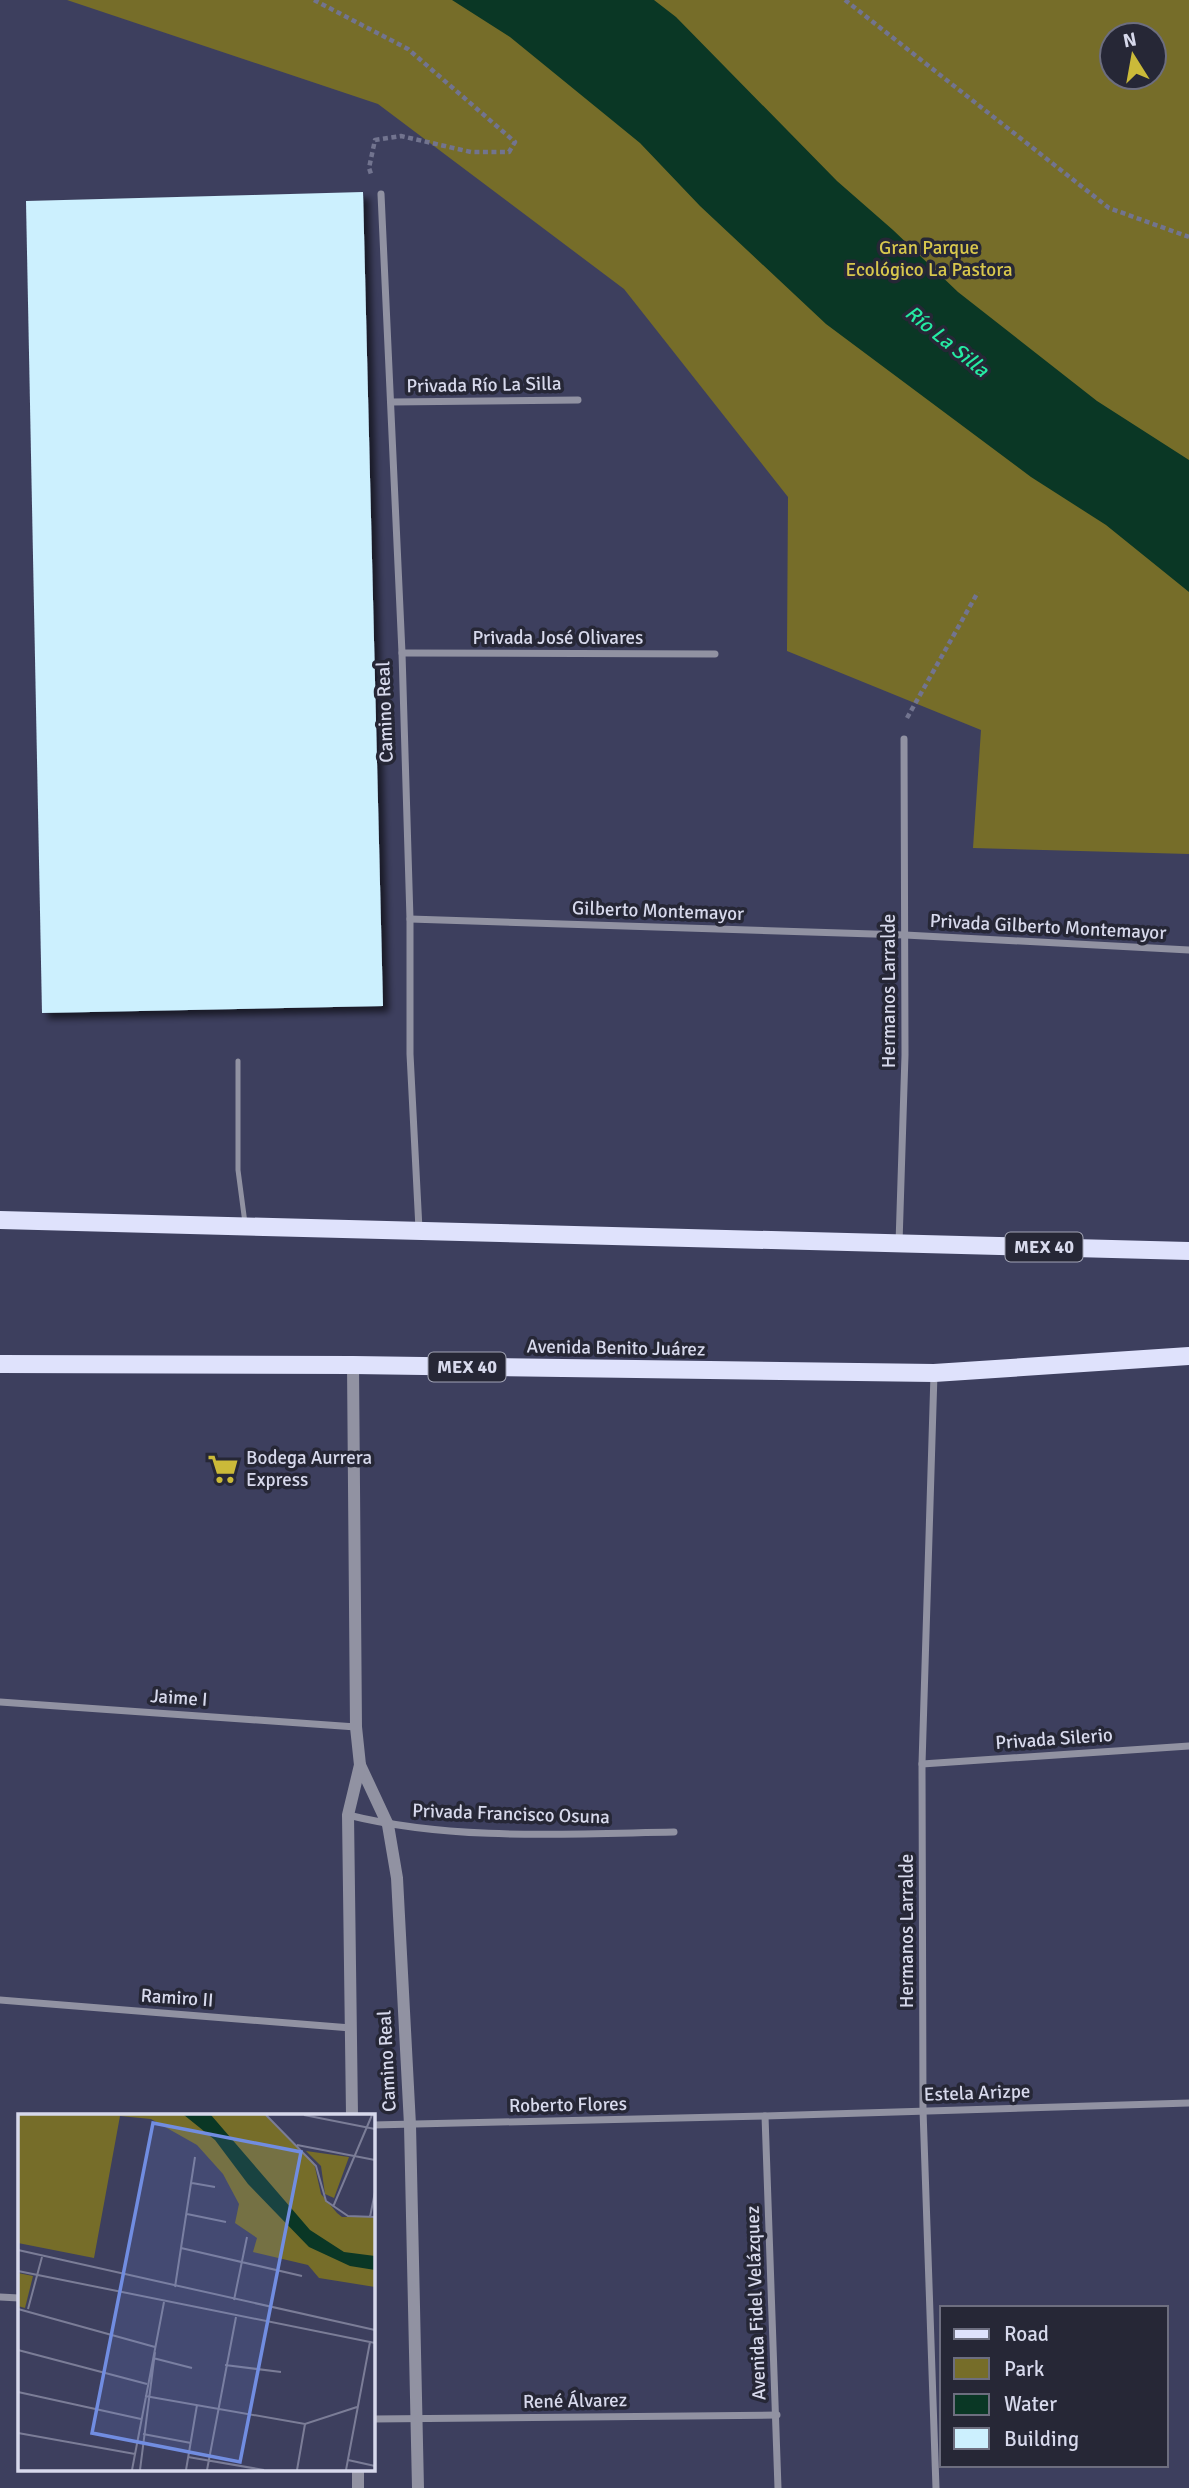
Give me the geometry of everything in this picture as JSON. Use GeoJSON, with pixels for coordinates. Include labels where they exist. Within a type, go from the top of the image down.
{"type":"FeatureCollection","features":[{"type":"Feature","properties":{"kind":"main road","name":"MEX 40"},"geometry":{"type":"LineString","coordinates":[[0,1220],[1189,1251]]}},
{"type":"Feature","properties":{"kind":"main road","name":"Avenida Benito Juárez"},"geometry":{"type":"LineString","coordinates":[[0,1364],[353,1365],[934,1373],[1189,1356]]}},
{"type":"Feature","properties":{"kind":"street","name":"Camino Real"},"geometry":{"type":"LineString","coordinates":[[381,194],[402,653],[410,919],[410,1054],[419,1230]]}},
{"type":"Feature","properties":{"kind":"street","name":"Privada Río La Silla"},"geometry":{"type":"LineString","coordinates":[[391,401],[578,400]]}},
{"type":"Feature","properties":{"kind":"street","name":"Privada José Olivares"},"geometry":{"type":"LineString","coordinates":[[402,653],[715,654]]}},
{"type":"Feature","properties":{"kind":"street","name":"Hermanos Larralde"},"geometry":{"type":"LineString","coordinates":[[899,1243],[905,1055],[904,739]]}},
{"type":"Feature","properties":{"kind":"street","name":"Gilberto Montemayor"},"geometry":{"type":"LineString","coordinates":[[410,919],[905,935]]}},
{"type":"Feature","properties":{"kind":"street","name":"Privada Gilberto Montemayor"},"geometry":{"type":"LineString","coordinates":[[905,935],[1189,950]]}},
{"type":"Feature","properties":{"kind":"street","name":"Camino Real"},"geometry":{"type":"LineString","coordinates":[[353,1365],[356,1727],[360,1765],[388,1825],[397,1878],[410,2125],[418,2488]]}},
{"type":"Feature","properties":{"kind":"street","name":"Hermanos Larralde"},"geometry":{"type":"LineString","coordinates":[[934,1373],[922,1764],[923,2110],[936,2488]]}},
{"type":"Feature","properties":{"kind":"street","name":"Jaime I"},"geometry":{"type":"LineString","coordinates":[[0,1702],[356,1727]]}},
{"type":"Feature","properties":{"kind":"street","name":"Privada Silerio"},"geometry":{"type":"LineString","coordinates":[[922,1764],[1189,1746]]}},
{"type":"Feature","properties":{"kind":"street","name":"Camino Real"},"geometry":{"type":"LineString","coordinates":[[352,2114],[348,1815],[360,1765]]}},
{"type":"Feature","properties":{"kind":"street","name":"Privada Francisco Osuna"},"geometry":{"type":"LineString","coordinates":[[348,1815],[388,1825],[557,1834],[674,1832]]}},
{"type":"Feature","properties":{"kind":"street","name":"Ramiro II"},"geometry":{"type":"LineString","coordinates":[[0,2000],[351,2028]]}},
{"type":"Feature","properties":{"kind":"street","name":"Estela Arizpe"},"geometry":{"type":"LineString","coordinates":[[765,2116],[1189,2103]]}},
{"type":"Feature","properties":{"kind":"street","name":"Roberto Flores"},"geometry":{"type":"LineString","coordinates":[[374,2125],[765,2116]]}},
{"type":"Feature","properties":{"kind":"street","name":"Avenida Fidel Velázquez"},"geometry":{"type":"LineString","coordinates":[[765,2116],[778,2488]]}},
{"type":"Feature","properties":{"kind":"street"},"geometry":{"type":"LineString","coordinates":[[0,2297],[18,2298]]}},
{"type":"Feature","properties":{"kind":"street","name":"René Álvarez"},"geometry":{"type":"LineString","coordinates":[[374,2419],[777,2415]]}},
{"type":"Feature","properties":{"kind":"street"},"geometry":{"type":"LineString","coordinates":[[358,2470],[358,2488]]}},
{"type":"Feature","properties":{"kind":"lane"},"geometry":{"type":"LineString","coordinates":[[238,1061],[238,1170],[245,1226]]}},
{"type":"Feature","properties":{"kind":"path"},"geometry":{"type":"LineString","coordinates":[[314,0],[408,49],[515,142],[509,152],[471,152],[401,136],[375,140],[369,168],[381,194]]}},
{"type":"Feature","properties":{"kind":"path"},"geometry":{"type":"LineString","coordinates":[[845,0],[1110,208],[1189,237]]}},
{"type":"Feature","properties":{"kind":"path"},"geometry":{"type":"LineString","coordinates":[[904,739],[907,714],[978,592]]}},
{"type":"Feature","properties":{"kind":"green space","name":"Gran Parque Ecológico La Pastora"},"geometry":{"type":"Polygon","coordinates":[[[67,0],[1189,0],[1189,854],[973,848],[981,730],[787,651],[788,497],[624,289],[378,104],[67,0]]]}},
{"type":"Feature","properties":{"kind":"water","name":"Río La Silla"},"geometry":{"type":"Polygon","coordinates":[[[452,0],[654,0],[676,17],[837,181],[958,292],[1097,401],[1189,460],[1189,592],[1106,525],[1031,477],[826,324],[700,206],[640,143],[510,37],[452,0]]]}},
{"type":"Feature","properties":{"kind":"building"},"geometry":{"type":"Polygon","coordinates":[[[363,192],[383,1006],[42,1013],[26,201],[363,192]]]}},
{"type":"Feature","properties":{"kind":"place","name":"Bodega Aurrera Express"},"geometry":{"type":"Point","coordinates":[223,1469]}}]}
